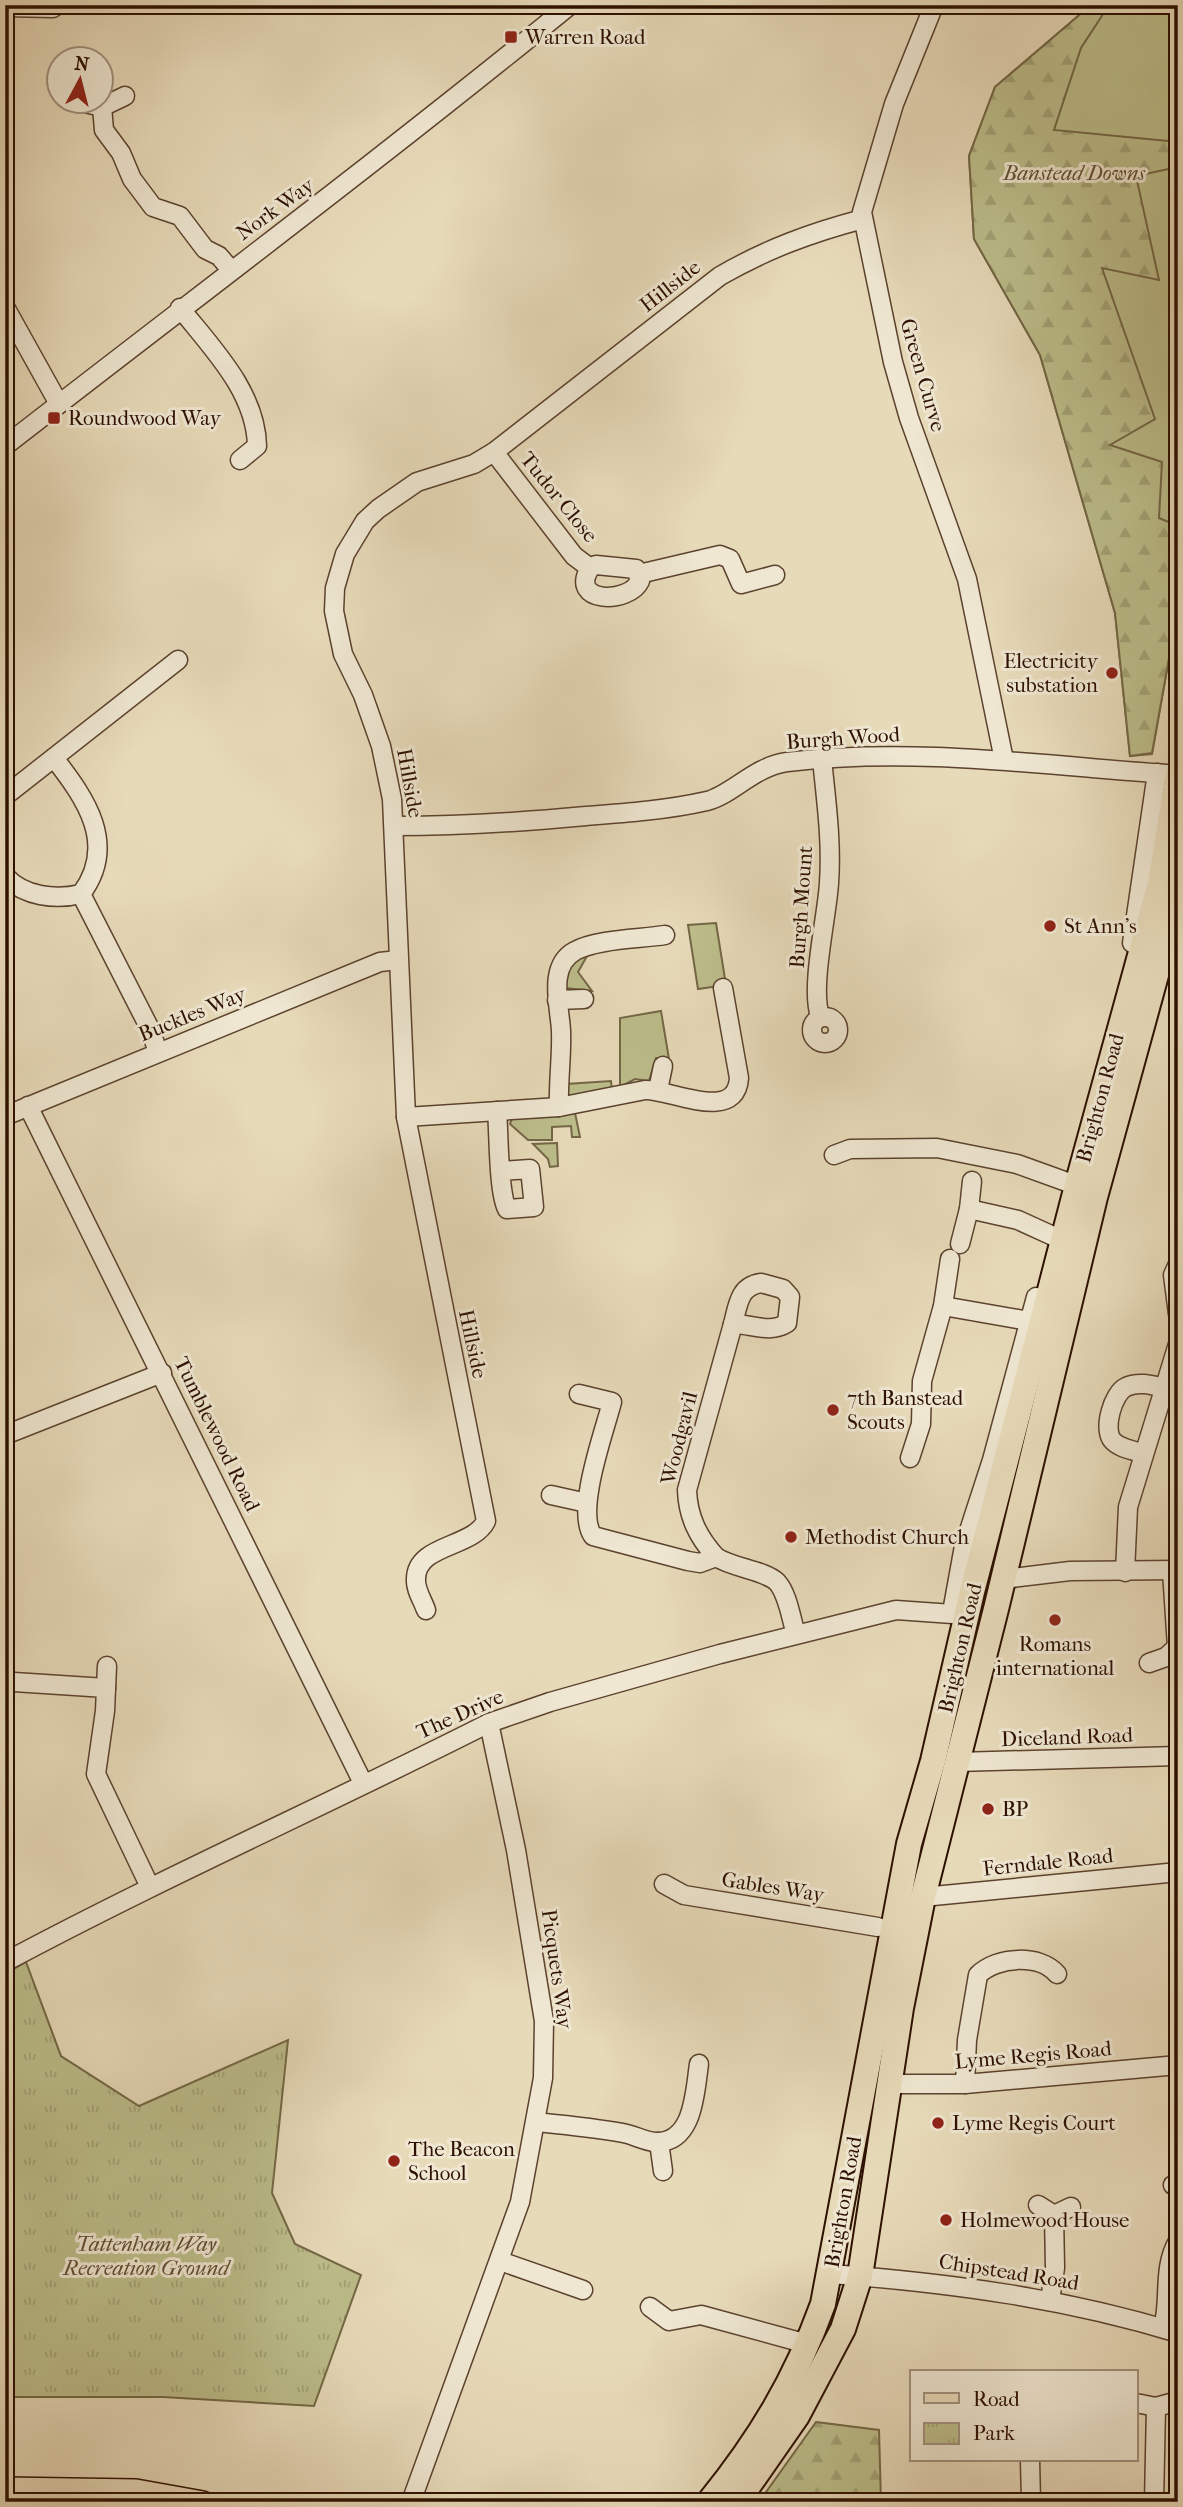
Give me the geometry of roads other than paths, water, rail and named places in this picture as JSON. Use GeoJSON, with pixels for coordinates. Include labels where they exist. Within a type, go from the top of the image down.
{"type":"FeatureCollection","features":[{"type":"Feature","properties":{"kind":"highway","name":"Brighton Road"},"geometry":{"type":"LineString","coordinates":[[737,2502],[797,2416],[843,2329],[860,2276],[892,2084],[901,2008],[923,1897],[945,1761],[960,1614],[1160,883],[1171,774]]}},
{"type":"Feature","properties":{"kind":"highway","name":"Brighton Road"},"geometry":{"type":"LineString","coordinates":[[1006,1570],[1095,1197],[1178,895]]}},
{"type":"Feature","properties":{"kind":"highway"},"geometry":{"type":"LineString","coordinates":[[945,1761],[951,1722],[990,1574],[999,1564],[1006,1570]]}},
{"type":"Feature","properties":{"kind":"highway","name":"Brighton Road"},"geometry":{"type":"LineString","coordinates":[[709,2502],[760,2433],[792,2382],[815,2327],[831,2274],[909,1844],[945,1761]]}},
{"type":"Feature","properties":{"kind":"main road"},"geometry":{"type":"LineString","coordinates":[[5,2488],[136,2490],[201,2502]]}},
{"type":"Feature","properties":{"kind":"street","name":"Green Curve"},"geometry":{"type":"LineString","coordinates":[[934,5],[894,104],[864,197],[863,219],[893,362],[906,407],[967,579],[1004,760]]}},
{"type":"Feature","properties":{"kind":"street"},"geometry":{"type":"LineString","coordinates":[[5,7],[53,8]]}},
{"type":"Feature","properties":{"kind":"street","name":"Nork Way"},"geometry":{"type":"LineString","coordinates":[[5,446],[180,308],[346,185],[563,8]]}},
{"type":"Feature","properties":{"kind":"street"},"geometry":{"type":"LineString","coordinates":[[116,100],[125,96]]}},
{"type":"Feature","properties":{"kind":"street"},"geometry":{"type":"LineString","coordinates":[[103,116],[104,130],[121,153],[132,179],[153,207],[180,216],[205,249],[219,256],[231,270]]}},
{"type":"Feature","properties":{"kind":"street","name":"Hillside"},"geometry":{"type":"LineString","coordinates":[[426,1610],[416,1583],[419,1567],[433,1554],[478,1531],[486,1521],[406,1117],[398,960],[396,826],[381,746],[337,634],[334,611],[339,572],[354,537],[365,522],[393,496],[417,482],[474,464],[494,453],[719,276],[766,250],[863,219]]}},
{"type":"Feature","properties":{"kind":"street"},"geometry":{"type":"LineString","coordinates":[[5,307],[59,404]]}},
{"type":"Feature","properties":{"kind":"street"},"geometry":{"type":"LineString","coordinates":[[180,308],[225,365],[254,420],[257,446],[240,460]]}},
{"type":"Feature","properties":{"kind":"street","name":"Tudor Close"},"geometry":{"type":"LineString","coordinates":[[494,453],[574,556],[590,568],[625,566],[636,569],[640,581],[633,590],[604,598],[589,590],[586,579],[590,568]]}},
{"type":"Feature","properties":{"kind":"street"},"geometry":{"type":"LineString","coordinates":[[639,574],[720,555],[730,559],[741,584],[775,575]]}},
{"type":"Feature","properties":{"kind":"street"},"geometry":{"type":"LineString","coordinates":[[5,796],[178,660]]}},
{"type":"Feature","properties":{"kind":"street","name":"Burgh Wood"},"geometry":{"type":"LineString","coordinates":[[396,826],[452,826],[646,811],[710,800],[744,778],[783,762],[822,759],[918,756],[1004,760],[1171,774]]}},
{"type":"Feature","properties":{"kind":"street"},"geometry":{"type":"LineString","coordinates":[[5,876],[27,891],[47,897],[65,898],[81,894],[92,877],[97,860],[97,828],[83,798],[54,758]]}},
{"type":"Feature","properties":{"kind":"street","name":"Burgh Mount"},"geometry":{"type":"LineString","coordinates":[[820,1016],[816,1000],[830,868],[822,759]]}},
{"type":"Feature","properties":{"kind":"street","name":"Brighton Road"},"geometry":{"type":"LineString","coordinates":[[960,1614],[964,1546],[992,1460],[1068,1182],[1138,916],[1171,774]]}},
{"type":"Feature","properties":{"kind":"street"},"geometry":{"type":"LineString","coordinates":[[81,894],[145,1018],[158,1052]]}},
{"type":"Feature","properties":{"kind":"street"},"geometry":{"type":"LineString","coordinates":[[559,1107],[561,1031],[557,1000],[559,973],[563,962],[572,953],[588,947],[665,935]]}},
{"type":"Feature","properties":{"kind":"street","name":"Buckles Way"},"geometry":{"type":"LineString","coordinates":[[5,1116],[380,962],[398,960]]}},
{"type":"Feature","properties":{"kind":"street"},"geometry":{"type":"LineString","coordinates":[[406,1117],[559,1107],[658,1090],[710,1104],[736,1093],[739,1078],[723,988]]}},
{"type":"Feature","properties":{"kind":"street"},"geometry":{"type":"LineString","coordinates":[[557,1000],[584,999]]}},
{"type":"Feature","properties":{"kind":"street"},"geometry":{"type":"LineString","coordinates":[[658,1090],[663,1066]]}},
{"type":"Feature","properties":{"kind":"street","name":"Tumblewood Road"},"geometry":{"type":"LineString","coordinates":[[28,1106],[363,1783]]}},
{"type":"Feature","properties":{"kind":"street"},"geometry":{"type":"LineString","coordinates":[[497,1111],[502,1171]]}},
{"type":"Feature","properties":{"kind":"street"},"geometry":{"type":"LineString","coordinates":[[834,1155],[850,1149],[937,1148],[1017,1164],[1068,1182]]}},
{"type":"Feature","properties":{"kind":"street"},"geometry":{"type":"LineString","coordinates":[[910,1458],[928,1426],[922,1391],[955,1251],[969,1209],[972,1181]]}},
{"type":"Feature","properties":{"kind":"street"},"geometry":{"type":"LineString","coordinates":[[969,1209],[1018,1220],[1053,1236]]}},
{"type":"Feature","properties":{"kind":"street"},"geometry":{"type":"LineString","coordinates":[[1178,1264],[1173,1275],[1178,1314]]}},
{"type":"Feature","properties":{"kind":"street"},"geometry":{"type":"LineString","coordinates":[[943,1306],[1030,1321]]}},
{"type":"Feature","properties":{"kind":"street","name":"Woodgavil"},"geometry":{"type":"LineString","coordinates":[[716,1557],[697,1532],[688,1506],[687,1490],[733,1324]]}},
{"type":"Feature","properties":{"kind":"street"},"geometry":{"type":"LineString","coordinates":[[1125,1572],[1128,1507],[1178,1344]]}},
{"type":"Feature","properties":{"kind":"street"},"geometry":{"type":"LineString","coordinates":[[5,1435],[162,1373]]}},
{"type":"Feature","properties":{"kind":"street"},"geometry":{"type":"LineString","coordinates":[[1143,1454],[1115,1444],[1109,1437],[1108,1429],[1116,1396],[1123,1388],[1135,1384],[1164,1388]]}},
{"type":"Feature","properties":{"kind":"street"},"geometry":{"type":"LineString","coordinates":[[579,1394],[612,1402],[586,1510],[587,1528],[603,1541],[700,1563],[716,1557],[776,1581],[782,1590],[796,1634]]}},
{"type":"Feature","properties":{"kind":"street"},"geometry":{"type":"LineString","coordinates":[[551,1495],[586,1510]]}},
{"type":"Feature","properties":{"kind":"street"},"geometry":{"type":"LineString","coordinates":[[1006,1570],[1035,1563],[1070,1571],[1175,1570],[1177,1647],[1166,1657],[1149,1663]]}},
{"type":"Feature","properties":{"kind":"street","name":"The Drive"},"geometry":{"type":"LineString","coordinates":[[5,1962],[150,1887],[489,1723],[550,1702],[796,1634],[896,1610],[960,1614]]}},
{"type":"Feature","properties":{"kind":"street"},"geometry":{"type":"LineString","coordinates":[[107,1665],[96,1774],[150,1887]]}},
{"type":"Feature","properties":{"kind":"street"},"geometry":{"type":"LineString","coordinates":[[11,1682],[106,1688]]}},
{"type":"Feature","properties":{"kind":"street","name":"Picquets Way"},"geometry":{"type":"LineString","coordinates":[[411,2502],[520,2202],[543,2078],[544,2021],[516,1850],[489,1723]]}},
{"type":"Feature","properties":{"kind":"street","name":"Diceland Road"},"geometry":{"type":"LineString","coordinates":[[945,1761],[1178,1756]]}},
{"type":"Feature","properties":{"kind":"street","name":"Ferndale Road"},"geometry":{"type":"LineString","coordinates":[[923,1897],[1178,1872]]}},
{"type":"Feature","properties":{"kind":"street","name":"Gables Way"},"geometry":{"type":"LineString","coordinates":[[664,1884],[684,1895],[877,1927]]}},
{"type":"Feature","properties":{"kind":"street"},"geometry":{"type":"LineString","coordinates":[[965,2084],[967,2040],[978,1975],[986,1968],[1027,1960],[1050,1966],[1057,1974]]}},
{"type":"Feature","properties":{"kind":"street"},"geometry":{"type":"LineString","coordinates":[[536,2122],[617,2132],[659,2142],[669,2139],[687,2123],[699,2064]]}},
{"type":"Feature","properties":{"kind":"street","name":"Lyme Regis Road"},"geometry":{"type":"LineString","coordinates":[[892,2084],[965,2084],[1178,2065]]}},
{"type":"Feature","properties":{"kind":"street"},"geometry":{"type":"LineString","coordinates":[[659,2142],[663,2171]]}},
{"type":"Feature","properties":{"kind":"street"},"geometry":{"type":"LineString","coordinates":[[1038,2205],[1054,2215]]}},
{"type":"Feature","properties":{"kind":"street"},"geometry":{"type":"LineString","coordinates":[[1054,2215],[1071,2207]]}},
{"type":"Feature","properties":{"kind":"street"},"geometry":{"type":"LineString","coordinates":[[1050,2300],[1055,2268],[1054,2215]]}},
{"type":"Feature","properties":{"kind":"street"},"geometry":{"type":"LineString","coordinates":[[1170,2331],[1166,2315],[1168,2272],[1178,2241]]}},
{"type":"Feature","properties":{"kind":"street"},"geometry":{"type":"LineString","coordinates":[[500,2261],[583,2290]]}},
{"type":"Feature","properties":{"kind":"street","name":"Chipstead Road"},"geometry":{"type":"LineString","coordinates":[[831,2274],[929,2282],[1050,2300],[1170,2331]]}},
{"type":"Feature","properties":{"kind":"street"},"geometry":{"type":"LineString","coordinates":[[650,2307],[669,2321],[701,2315],[800,2342]]}},
{"type":"Feature","properties":{"kind":"street"},"geometry":{"type":"LineString","coordinates":[[1138,2403],[1156,2407],[1178,2401]]}},
{"type":"Feature","properties":{"kind":"street"},"geometry":{"type":"LineString","coordinates":[[1154,2502],[1156,2407]]}},
{"type":"Feature","properties":{"kind":"street"},"geometry":{"type":"LineString","coordinates":[[1030,2462],[1031,2502]]}},
{"type":"Feature","properties":{"kind":"place","name":"Warren Road"},"geometry":{"type":"Point","coordinates":[511,37]}},
{"type":"Feature","properties":{"kind":"place","name":"Roundwood Way"},"geometry":{"type":"Point","coordinates":[54,418]}},
{"type":"Feature","properties":{"kind":"place","name":"Electricity substation"},"geometry":{"type":"Point","coordinates":[1112,673]}},
{"type":"Feature","properties":{"kind":"place","name":"St Ann's"},"geometry":{"type":"Point","coordinates":[1050,926]}},
{"type":"Feature","properties":{"kind":"place","name":"7th Banstead Scouts"},"geometry":{"type":"Point","coordinates":[833,1410]}},
{"type":"Feature","properties":{"kind":"place","name":"Methodist Church"},"geometry":{"type":"Point","coordinates":[791,1537]}},
{"type":"Feature","properties":{"kind":"place","name":"Romans international"},"geometry":{"type":"Point","coordinates":[1055,1620]}},
{"type":"Feature","properties":{"kind":"place","name":"BP"},"geometry":{"type":"Point","coordinates":[988,1809]}},
{"type":"Feature","properties":{"kind":"place","name":"Lyme Regis Court"},"geometry":{"type":"Point","coordinates":[938,2123]}},
{"type":"Feature","properties":{"kind":"place","name":"The Beacon School"},"geometry":{"type":"Point","coordinates":[394,2161]}},
{"type":"Feature","properties":{"kind":"place","name":"Holmewood House"},"geometry":{"type":"Point","coordinates":[946,2220]}},
{"type":"Feature","properties":{"kind":"park label","name":"Banstead Downs"},"geometry":{"type":"Point","coordinates":[1074,173]}},
{"type":"Feature","properties":{"kind":"park label","name":"Tattenham Way Recreation Ground"},"geometry":{"type":"Point","coordinates":[146,2256]}}]}
